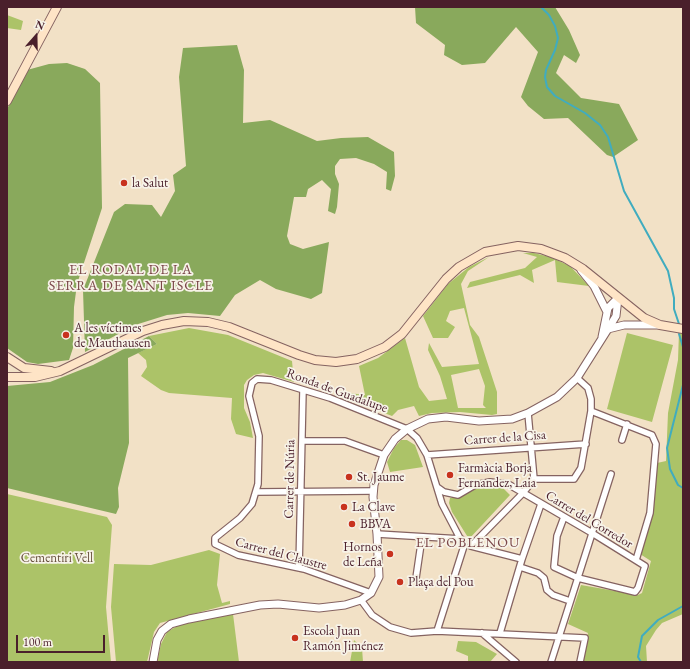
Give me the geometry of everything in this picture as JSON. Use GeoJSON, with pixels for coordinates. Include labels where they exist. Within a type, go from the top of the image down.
{"type":"FeatureCollection","features":[{"type":"Feature","properties":{"kind":"main road"},"geometry":{"type":"LineString","coordinates":[[7,102],[57,7]]}},
{"type":"Feature","properties":{"kind":"main road"},"geometry":{"type":"LineString","coordinates":[[7,377],[34,377],[60,371],[135,334],[162,324],[184,321],[208,322],[229,327],[306,358],[322,361],[350,360],[372,353],[394,340],[410,326],[452,273],[466,262],[486,252],[509,247],[535,248],[556,254],[576,264],[637,313],[660,324],[683,329]]}},
{"type":"Feature","properties":{"kind":"main road"},"geometry":{"type":"LineString","coordinates":[[7,357],[20,366],[28,369],[60,371]]}},
{"type":"Feature","properties":{"kind":"street"},"geometry":{"type":"LineString","coordinates":[[576,264],[594,286],[607,312]]}},
{"type":"Feature","properties":{"kind":"street"},"geometry":{"type":"LineString","coordinates":[[601,339],[610,304],[618,298]]}},
{"type":"Feature","properties":{"kind":"street"},"geometry":{"type":"LineString","coordinates":[[153,662],[157,640],[162,631],[171,624],[260,605],[278,604],[319,608],[345,605],[361,600],[371,593],[379,577],[373,491],[384,455],[395,439],[408,429],[428,419],[446,417],[479,421],[512,418],[528,413],[557,397],[577,378],[608,329],[616,316],[618,298]]}},
{"type":"Feature","properties":{"kind":"street"},"geometry":{"type":"LineString","coordinates":[[608,329],[624,325],[660,324]]}},
{"type":"Feature","properties":{"kind":"street"},"geometry":{"type":"LineString","coordinates":[[534,479],[574,479],[581,468],[591,411],[591,399],[588,388],[577,378]]}},
{"type":"Feature","properties":{"kind":"street","name":"Ronda de Guadalupe"},"geometry":{"type":"LineString","coordinates":[[256,492],[258,484],[259,436],[248,396],[252,383],[257,379],[271,380],[330,398],[408,429]]}},
{"type":"Feature","properties":{"kind":"street","name":"Carrer de Núria"},"geometry":{"type":"LineString","coordinates":[[299,568],[303,390]]}},
{"type":"Feature","properties":{"kind":"street"},"geometry":{"type":"LineString","coordinates":[[591,411],[652,435],[656,444],[650,513],[636,560]]}},
{"type":"Feature","properties":{"kind":"street"},"geometry":{"type":"LineString","coordinates":[[522,559],[471,546],[523,493],[534,479],[528,413]]}},
{"type":"Feature","properties":{"kind":"street"},"geometry":{"type":"LineString","coordinates":[[622,440],[627,424]]}},
{"type":"Feature","properties":{"kind":"street"},"geometry":{"type":"LineString","coordinates":[[408,429],[417,438],[427,455],[442,504],[464,546],[437,631]]}},
{"type":"Feature","properties":{"kind":"street"},"geometry":{"type":"LineString","coordinates":[[302,441],[345,441],[384,455]]}},
{"type":"Feature","properties":{"kind":"street","name":"Carrer de la Cisa"},"geometry":{"type":"LineString","coordinates":[[427,455],[586,444]]}},
{"type":"Feature","properties":{"kind":"street"},"geometry":{"type":"LineString","coordinates":[[551,662],[611,474]]}},
{"type":"Feature","properties":{"kind":"street","name":"Carrer del Corredor"},"geometry":{"type":"LineString","coordinates":[[436,486],[444,492],[458,495],[475,486],[490,482],[508,484],[645,566],[638,588],[635,592],[578,578]]}},
{"type":"Feature","properties":{"kind":"street"},"geometry":{"type":"LineString","coordinates":[[256,492],[373,491]]}},
{"type":"Feature","properties":{"kind":"street","name":"Carrer del Claustre"},"geometry":{"type":"LineString","coordinates":[[256,492],[252,504],[240,518],[215,538],[215,544],[238,554],[299,568],[371,593]]}},
{"type":"Feature","properties":{"kind":"street"},"geometry":{"type":"LineString","coordinates":[[500,633],[522,559],[541,504]]}},
{"type":"Feature","properties":{"kind":"street"},"geometry":{"type":"LineString","coordinates":[[564,517],[557,536],[554,567],[578,578]]}},
{"type":"Feature","properties":{"kind":"street"},"geometry":{"type":"LineString","coordinates":[[377,534],[461,539]]}},
{"type":"Feature","properties":{"kind":"street"},"geometry":{"type":"LineString","coordinates":[[416,578],[422,537]]}},
{"type":"Feature","properties":{"kind":"street"},"geometry":{"type":"LineString","coordinates":[[520,567],[538,573],[544,578],[547,590],[553,595],[570,601]]}},
{"type":"Feature","properties":{"kind":"street"},"geometry":{"type":"LineString","coordinates":[[361,600],[372,615],[390,627],[411,633],[437,631],[585,638],[580,662]]}},
{"type":"Feature","properties":{"kind":"street"},"geometry":{"type":"LineString","coordinates":[[482,633],[516,662]]}},
{"type":"Feature","properties":{"kind":"green space"},"geometry":{"type":"Polygon","coordinates":[[[415,7],[555,7],[569,30],[580,55],[576,63],[564,55],[556,73],[581,98],[619,104],[638,140],[613,157],[607,155],[568,118],[544,119],[528,106],[521,97],[538,52],[516,27],[485,63],[462,65],[444,55],[445,45],[416,23],[415,7]]]}},
{"type":"Feature","properties":{"kind":"green space"},"geometry":{"type":"Polygon","coordinates":[[[7,15],[23,21],[21,30],[7,28],[7,15]]]}},
{"type":"Feature","properties":{"kind":"green space"},"geometry":{"type":"Polygon","coordinates":[[[237,45],[244,70],[243,123],[270,120],[317,141],[368,137],[394,152],[395,176],[391,191],[386,189],[387,172],[374,164],[356,158],[340,159],[335,166],[335,174],[339,184],[335,214],[328,211],[331,189],[322,180],[308,189],[306,197],[294,197],[287,236],[290,244],[303,249],[329,242],[322,293],[311,299],[276,289],[260,280],[235,295],[220,316],[188,313],[167,315],[135,325],[85,352],[83,290],[114,212],[125,204],[152,205],[161,217],[175,191],[173,175],[186,166],[179,77],[183,48],[237,45]]]}},
{"type":"Feature","properties":{"kind":"green space"},"geometry":{"type":"Polygon","coordinates":[[[67,63],[85,69],[100,83],[102,208],[77,284],[74,307],[73,348],[69,360],[38,364],[27,362],[7,348],[7,109],[27,70],[49,64],[67,63]]]}},
{"type":"Feature","properties":{"kind":"green space"},"geometry":{"type":"Polygon","coordinates":[[[523,253],[534,253],[550,257],[570,266],[589,286],[557,282],[555,260],[532,270],[534,283],[520,275],[467,288],[470,282],[525,268],[537,257],[523,253]]]}},
{"type":"Feature","properties":{"kind":"green space"},"geometry":{"type":"Polygon","coordinates":[[[489,257],[468,271],[461,284],[470,325],[479,337],[497,392],[497,414],[492,415],[460,412],[432,413],[419,416],[414,406],[398,410],[392,416],[346,398],[349,393],[365,395],[359,366],[378,358],[405,338],[419,387],[429,401],[447,399],[440,376],[428,350],[429,343],[442,367],[479,364],[464,308],[450,311],[446,321],[455,327],[448,338],[433,338],[423,316],[448,284],[469,267],[489,257]],[[479,369],[451,375],[458,408],[486,408],[483,405],[485,386],[479,369]]]}},
{"type":"Feature","properties":{"kind":"green space"},"geometry":{"type":"Polygon","coordinates":[[[189,328],[228,335],[292,361],[294,382],[263,373],[254,375],[247,380],[244,385],[244,408],[250,422],[253,438],[236,434],[231,419],[232,398],[169,393],[161,390],[141,376],[147,367],[146,360],[138,353],[157,344],[149,336],[189,328]]]}},
{"type":"Feature","properties":{"kind":"green space"},"geometry":{"type":"Polygon","coordinates":[[[679,332],[683,333],[683,614],[662,623],[656,630],[646,646],[647,662],[581,662],[588,633],[568,624],[581,585],[638,595],[642,593],[651,561],[640,554],[650,520],[657,463],[666,461],[668,413],[678,360],[679,332]]]}},
{"type":"Feature","properties":{"kind":"green space"},"geometry":{"type":"Polygon","coordinates":[[[627,333],[673,345],[652,422],[607,409],[627,333]]]}},
{"type":"Feature","properties":{"kind":"green space"},"geometry":{"type":"Polygon","coordinates":[[[149,336],[157,344],[128,358],[129,443],[118,488],[119,507],[116,514],[7,488],[7,386],[50,382],[93,365],[149,336]]]}},
{"type":"Feature","properties":{"kind":"green space"},"geometry":{"type":"Polygon","coordinates":[[[401,440],[407,440],[415,445],[423,467],[390,472],[387,462],[394,448],[401,440]]]}},
{"type":"Feature","properties":{"kind":"green space"},"geometry":{"type":"Polygon","coordinates":[[[491,485],[503,488],[510,495],[469,539],[452,512],[449,503],[450,498],[460,497],[475,489],[491,485]]]}},
{"type":"Feature","properties":{"kind":"green space","name":"Cementiri Vell"},"geometry":{"type":"Polygon","coordinates":[[[7,494],[107,517],[112,525],[106,607],[111,662],[7,662],[7,494]]]}},
{"type":"Feature","properties":{"kind":"green space"},"geometry":{"type":"Polygon","coordinates":[[[209,550],[220,554],[217,585],[222,603],[230,601],[230,604],[160,623],[154,632],[147,662],[116,662],[111,607],[114,564],[151,565],[209,550]]]}},
{"type":"Feature","properties":{"kind":"green space"},"geometry":{"type":"Polygon","coordinates":[[[233,614],[239,662],[157,662],[161,644],[167,632],[179,625],[233,614]]]}},
{"type":"Feature","properties":{"kind":"green space"},"geometry":{"type":"Polygon","coordinates":[[[354,640],[362,648],[363,662],[350,662],[354,640]]]}},
{"type":"Feature","properties":{"kind":"green space"},"geometry":{"type":"Polygon","coordinates":[[[458,641],[476,642],[497,654],[490,662],[468,662],[468,656],[456,651],[458,641]]]}},
{"type":"Feature","properties":{"kind":"waterway"},"geometry":{"type":"LineString","coordinates":[[541,7],[549,15],[555,26],[558,38],[555,50],[546,70],[545,77],[547,87],[555,96],[585,113],[600,125],[608,137],[624,191],[668,271],[674,298],[674,309],[679,324]]}},
{"type":"Feature","properties":{"kind":"waterway"},"geometry":{"type":"LineString","coordinates":[[679,334],[683,347]]}},
{"type":"Feature","properties":{"kind":"waterway"},"geometry":{"type":"LineString","coordinates":[[683,385],[667,448],[670,469],[678,485],[683,488]]}},
{"type":"Feature","properties":{"kind":"waterway"},"geometry":{"type":"LineString","coordinates":[[641,662],[638,657],[642,636],[658,620],[683,606]]}},
{"type":"Feature","properties":{"kind":"place","name":"la Salut"},"geometry":{"type":"Point","coordinates":[124,183]}},
{"type":"Feature","properties":{"kind":"place","name":"A les víctimes de Mauthausen"},"geometry":{"type":"Point","coordinates":[66,335]}},
{"type":"Feature","properties":{"kind":"place","name":"Farmàcia Borja Fernandez, Laia"},"geometry":{"type":"Point","coordinates":[450,475]}},
{"type":"Feature","properties":{"kind":"place","name":"St. Jaume"},"geometry":{"type":"Point","coordinates":[349,477]}},
{"type":"Feature","properties":{"kind":"place","name":"La Clave"},"geometry":{"type":"Point","coordinates":[344,507]}},
{"type":"Feature","properties":{"kind":"place","name":"BBVA"},"geometry":{"type":"Point","coordinates":[352,524]}},
{"type":"Feature","properties":{"kind":"place","name":"Hornos de Leña"},"geometry":{"type":"Point","coordinates":[390,554]}},
{"type":"Feature","properties":{"kind":"place","name":"Plaça del Pou"},"geometry":{"type":"Point","coordinates":[400,582]}},
{"type":"Feature","properties":{"kind":"place","name":"Escola Juan Ramón Jiménez"},"geometry":{"type":"Point","coordinates":[295,638]}},
{"type":"Feature","properties":{"kind":"district","name":"EL RODAL DE LA SERRA DE SANT ISCLE"},"geometry":{"type":"Point","coordinates":[131,278]}},
{"type":"Feature","properties":{"kind":"district","name":"EL POBLENOU"},"geometry":{"type":"Point","coordinates":[468,543]}}]}
